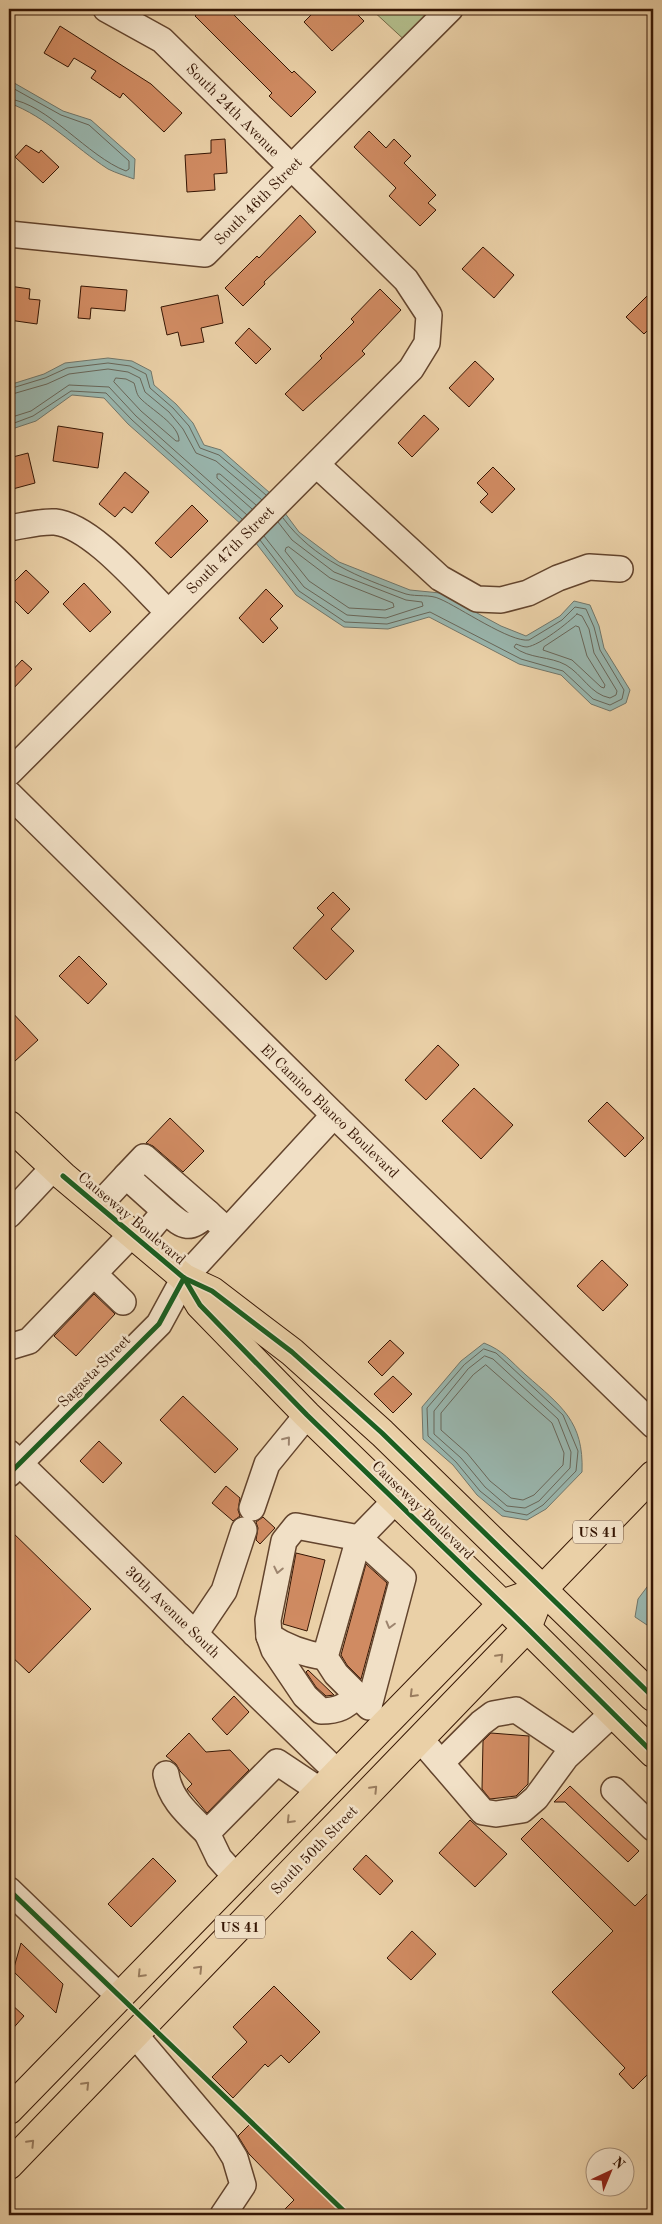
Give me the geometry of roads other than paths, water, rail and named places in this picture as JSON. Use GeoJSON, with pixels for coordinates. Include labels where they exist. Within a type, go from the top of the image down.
{"type":"FeatureCollection","features":[{"type":"Feature","properties":{"kind":"main road","name":"Causeway Boulevard"},"geometry":{"type":"LineString","coordinates":[[9,1125],[98,1206],[184,1278],[212,1291],[292,1352],[382,1433],[653,1697]]}},
{"type":"Feature","properties":{"kind":"main road","name":"Causeway Boulevard"},"geometry":{"type":"LineString","coordinates":[[184,1278],[200,1305],[307,1415],[528,1628],[653,1753]]}},
{"type":"Feature","properties":{"kind":"main road","name":"South 50th Street"},"geometry":{"type":"LineString","coordinates":[[9,2165],[528,1628],[542,1590],[653,1474]]}},
{"type":"Feature","properties":{"kind":"main road","name":"South 50th Street"},"geometry":{"type":"LineString","coordinates":[[9,2110],[328,1781],[371,1708],[502,1604],[542,1590]]}},
{"type":"Feature","properties":{"kind":"street","name":"South 24th Avenue"},"geometry":{"type":"LineString","coordinates":[[106,9],[162,40],[406,280],[429,315]]}},
{"type":"Feature","properties":{"kind":"street","name":"South 46th Street"},"geometry":{"type":"LineString","coordinates":[[9,234],[205,254],[450,9]]}},
{"type":"Feature","properties":{"kind":"street","name":"South 47th Street"},"geometry":{"type":"LineString","coordinates":[[9,773],[411,370],[427,343],[429,315]]}},
{"type":"Feature","properties":{"kind":"street"},"geometry":{"type":"LineString","coordinates":[[317,465],[440,578],[477,599],[501,600],[528,593],[558,578],[589,566],[620,568]]}},
{"type":"Feature","properties":{"kind":"street"},"geometry":{"type":"LineString","coordinates":[[9,528],[54,522],[75,527],[95,541],[168,612]]}},
{"type":"Feature","properties":{"kind":"street","name":"El Camino Blanco Boulevard"},"geometry":{"type":"LineString","coordinates":[[9,794],[334,1115],[653,1425]]}},
{"type":"Feature","properties":{"kind":"street","name":"Sagasta Street"},"geometry":{"type":"LineString","coordinates":[[12,1463],[159,1324],[184,1278],[334,1115]]}},
{"type":"Feature","properties":{"kind":"street"},"geometry":{"type":"LineString","coordinates":[[98,1206],[144,1157],[228,1230]]}},
{"type":"Feature","properties":{"kind":"street"},"geometry":{"type":"LineString","coordinates":[[9,1215],[54,1167]]}},
{"type":"Feature","properties":{"kind":"street"},"geometry":{"type":"LineString","coordinates":[[126,1176],[181,1224],[187,1226],[198,1224],[208,1214]]}},
{"type":"Feature","properties":{"kind":"street"},"geometry":{"type":"LineString","coordinates":[[9,1347],[29,1341],[94,1274],[165,1211]]}},
{"type":"Feature","properties":{"kind":"street"},"geometry":{"type":"LineString","coordinates":[[94,1274],[123,1302]]}},
{"type":"Feature","properties":{"kind":"street"},"geometry":{"type":"LineString","coordinates":[[195,1634],[224,1591],[267,1464],[307,1415]]}},
{"type":"Feature","properties":{"kind":"street","name":"30th Avenue South"},"geometry":{"type":"LineString","coordinates":[[12,1463],[195,1634],[328,1781]]}},
{"type":"Feature","properties":{"kind":"street"},"geometry":{"type":"LineString","coordinates":[[325,1658],[359,1538],[396,1501]]}},
{"type":"Feature","properties":{"kind":"street"},"geometry":{"type":"LineString","coordinates":[[296,1526],[359,1538],[403,1578],[371,1708],[344,1708],[336,1711],[321,1711],[305,1696],[274,1650],[269,1636],[268,1620],[284,1541],[296,1526]]}},
{"type":"Feature","properties":{"kind":"street"},"geometry":{"type":"LineString","coordinates":[[269,1636],[287,1648],[325,1658],[336,1674],[371,1708]]}},
{"type":"Feature","properties":{"kind":"street"},"geometry":{"type":"LineString","coordinates":[[441,1763],[481,1723],[493,1714],[516,1710],[574,1749]]}},
{"type":"Feature","properties":{"kind":"street"},"geometry":{"type":"LineString","coordinates":[[421,1740],[483,1812],[496,1814],[522,1810],[536,1798],[550,1777],[574,1749],[613,1713]]}},
{"type":"Feature","properties":{"kind":"street"},"geometry":{"type":"LineString","coordinates":[[207,1833],[277,1762],[328,1781]]}},
{"type":"Feature","properties":{"kind":"street"},"geometry":{"type":"LineString","coordinates":[[166,1774],[168,1787],[176,1801],[207,1833],[219,1858],[236,1876]]}},
{"type":"Feature","properties":{"kind":"street"},"geometry":{"type":"LineString","coordinates":[[614,1790],[653,1828]]}},
{"type":"Feature","properties":{"kind":"street"},"geometry":{"type":"LineString","coordinates":[[9,1890],[119,1996]]}},
{"type":"Feature","properties":{"kind":"street"},"geometry":{"type":"LineString","coordinates":[[135,2035],[224,2140],[235,2158],[243,2185],[223,2215]]}},
{"type":"Feature","properties":{"kind":"water"},"geometry":{"type":"Polygon","coordinates":[[[9,80],[63,111],[91,120],[135,159],[134,179],[108,169],[36,116],[9,103],[9,80]]]}},
{"type":"Feature","properties":{"kind":"water"},"geometry":{"type":"Polygon","coordinates":[[[108,358],[132,361],[151,371],[154,385],[176,404],[193,423],[204,445],[221,450],[270,493],[299,532],[339,562],[410,590],[440,593],[501,626],[526,636],[560,616],[574,601],[590,605],[599,626],[604,648],[630,690],[626,703],[610,711],[591,704],[561,675],[519,664],[429,617],[388,629],[344,627],[296,595],[242,525],[128,424],[104,398],[72,395],[36,421],[9,430],[9,385],[44,374],[65,363],[108,358]]]}},
{"type":"Feature","properties":{"kind":"water"},"geometry":{"type":"Polygon","coordinates":[[[484,1343],[497,1349],[507,1357],[560,1406],[568,1416],[579,1440],[582,1454],[582,1472],[546,1509],[527,1520],[502,1516],[477,1495],[453,1465],[423,1439],[422,1407],[461,1361],[484,1343]]]}},
{"type":"Feature","properties":{"kind":"water"},"geometry":{"type":"Polygon","coordinates":[[[653,1579],[653,1629],[635,1617],[638,1599],[653,1579]]]}}]}
